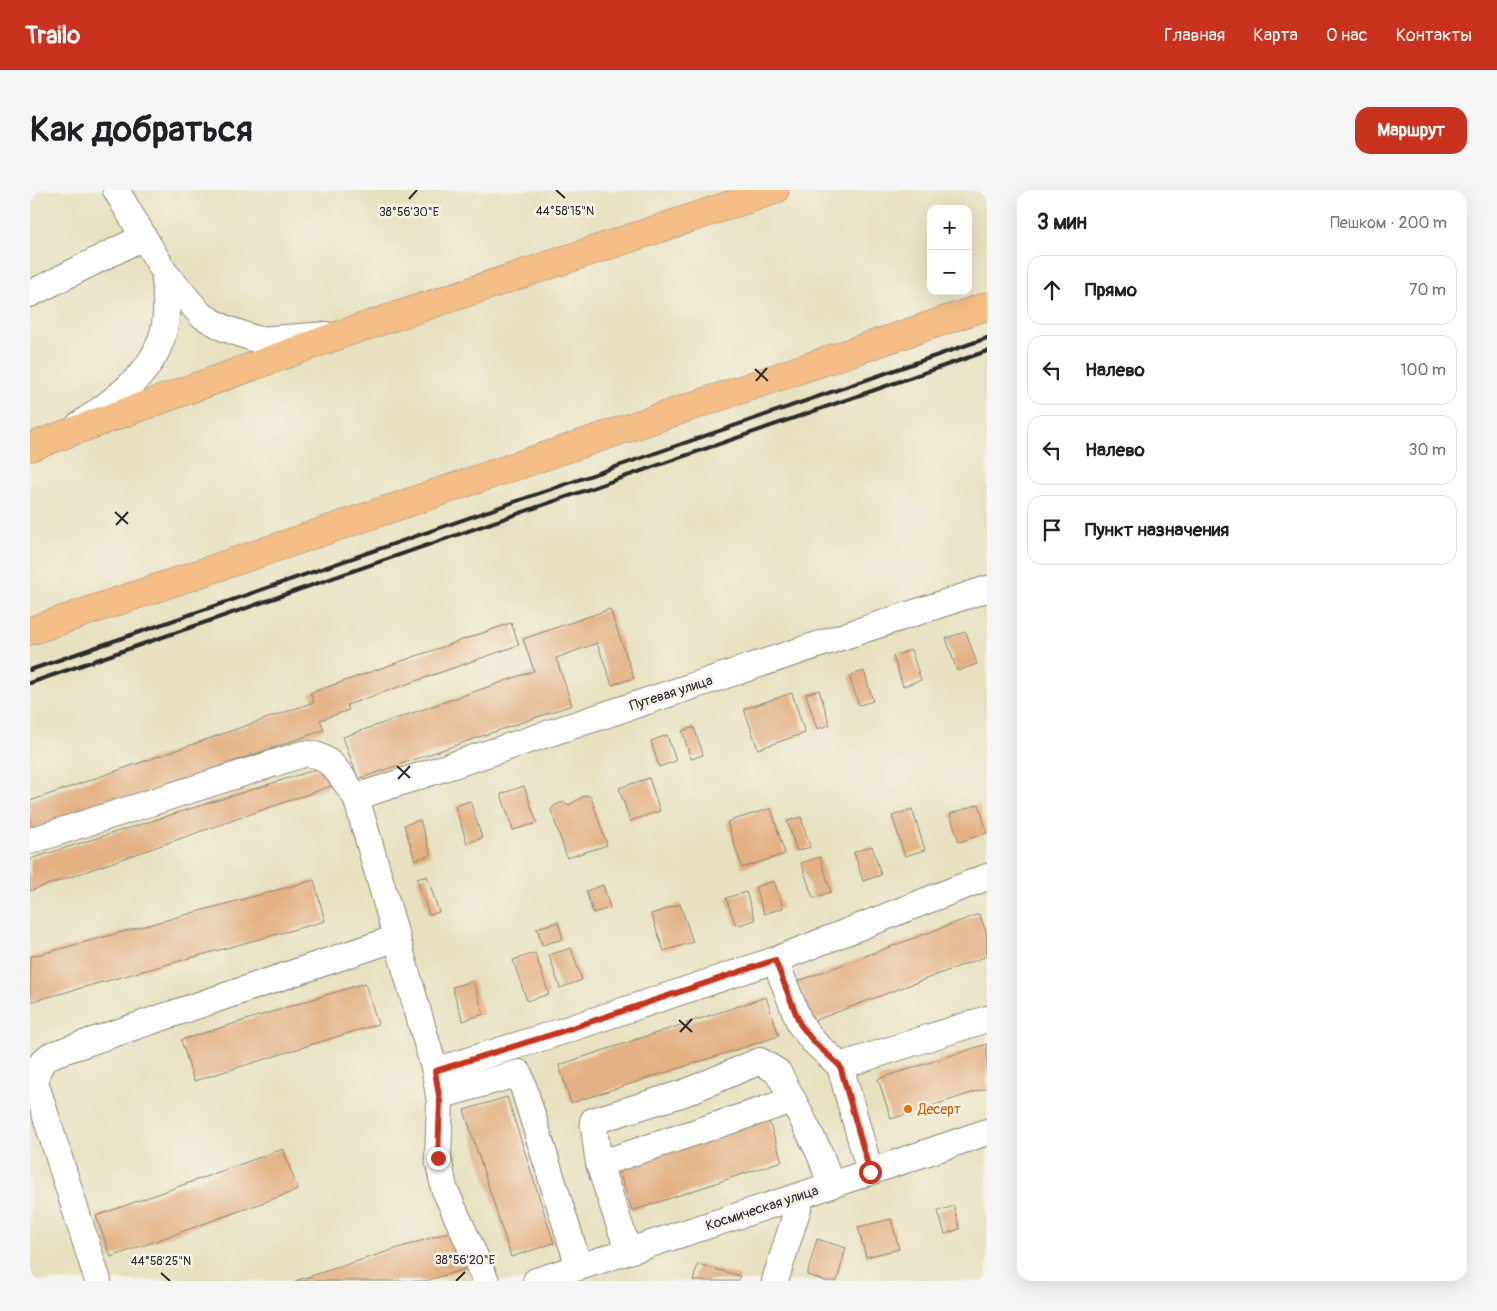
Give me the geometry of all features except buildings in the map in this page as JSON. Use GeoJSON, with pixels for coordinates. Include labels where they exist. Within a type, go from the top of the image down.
{"type":"FeatureCollection","features":[{"type":"Feature","properties":{"kind":"main road"},"geometry":{"type":"LineString","coordinates":[[30,447],[342,334],[775,190]]}},
{"type":"Feature","properties":{"kind":"main road"},"geometry":{"type":"LineString","coordinates":[[30,631],[987,306]]}},
{"type":"Feature","properties":{"kind":"street"},"geometry":{"type":"LineString","coordinates":[[116,190],[165,273],[201,315],[224,328],[258,340],[342,334]]}},
{"type":"Feature","properties":{"kind":"street"},"geometry":{"type":"LineString","coordinates":[[33,289],[143,238]]}},
{"type":"Feature","properties":{"kind":"street"},"geometry":{"type":"LineString","coordinates":[[65,435],[135,383],[149,364],[160,343],[166,317],[165,273]]}},
{"type":"Feature","properties":{"kind":"street","name":"Путевая улица"},"geometry":{"type":"LineString","coordinates":[[356,797],[987,589]]}},
{"type":"Feature","properties":{"kind":"street"},"geometry":{"type":"LineString","coordinates":[[30,841],[303,754],[312,753],[322,756],[329,762],[356,797],[437,1083],[438,1158],[444,1188],[486,1281]]}},
{"type":"Feature","properties":{"kind":"street"},"geometry":{"type":"LineString","coordinates":[[437,1083],[560,1032],[775,960],[987,877]]}},
{"type":"Feature","properties":{"kind":"street"},"geometry":{"type":"LineString","coordinates":[[98,1281],[36,1085],[36,1073],[41,1062],[51,1055],[397,938]]}},
{"type":"Feature","properties":{"kind":"street"},"geometry":{"type":"LineString","coordinates":[[775,960],[800,1024],[813,1041],[840,1066],[870,1172]]}},
{"type":"Feature","properties":{"kind":"street"},"geometry":{"type":"LineString","coordinates":[[840,1066],[987,1019]]}},
{"type":"Feature","properties":{"kind":"street"},"geometry":{"type":"LineString","coordinates":[[628,1250],[599,1164],[593,1121],[684,1093],[760,1061],[778,1072],[820,1154],[831,1185]]}},
{"type":"Feature","properties":{"kind":"street"},"geometry":{"type":"LineString","coordinates":[[437,1083],[519,1073],[579,1267]]}},
{"type":"Feature","properties":{"kind":"street"},"geometry":{"type":"LineString","coordinates":[[599,1164],[793,1100]]}},
{"type":"Feature","properties":{"kind":"street","name":"Космическая улица"},"geometry":{"type":"LineString","coordinates":[[536,1281],[802,1195],[987,1132]]}},
{"type":"Feature","properties":{"kind":"street"},"geometry":{"type":"LineString","coordinates":[[775,1281],[802,1195]]}},
{"type":"Feature","properties":{"kind":"railway"},"geometry":{"type":"LineString","coordinates":[[30,670],[987,338]]}},
{"type":"Feature","properties":{"kind":"railway"},"geometry":{"type":"LineString","coordinates":[[30,683],[987,351]]}},
{"type":"Feature","properties":{"kind":"place","name":"Десерт"},"geometry":{"type":"Point","coordinates":[908,1109]}},
{"type":"Feature","properties":{"kind":"route"},"geometry":{"type":"LineString","coordinates":[[438,1158],[440,1102],[435,1071],[560,1032],[775,960],[800,1024],[813,1041],[840,1066],[870,1172]]}}]}
